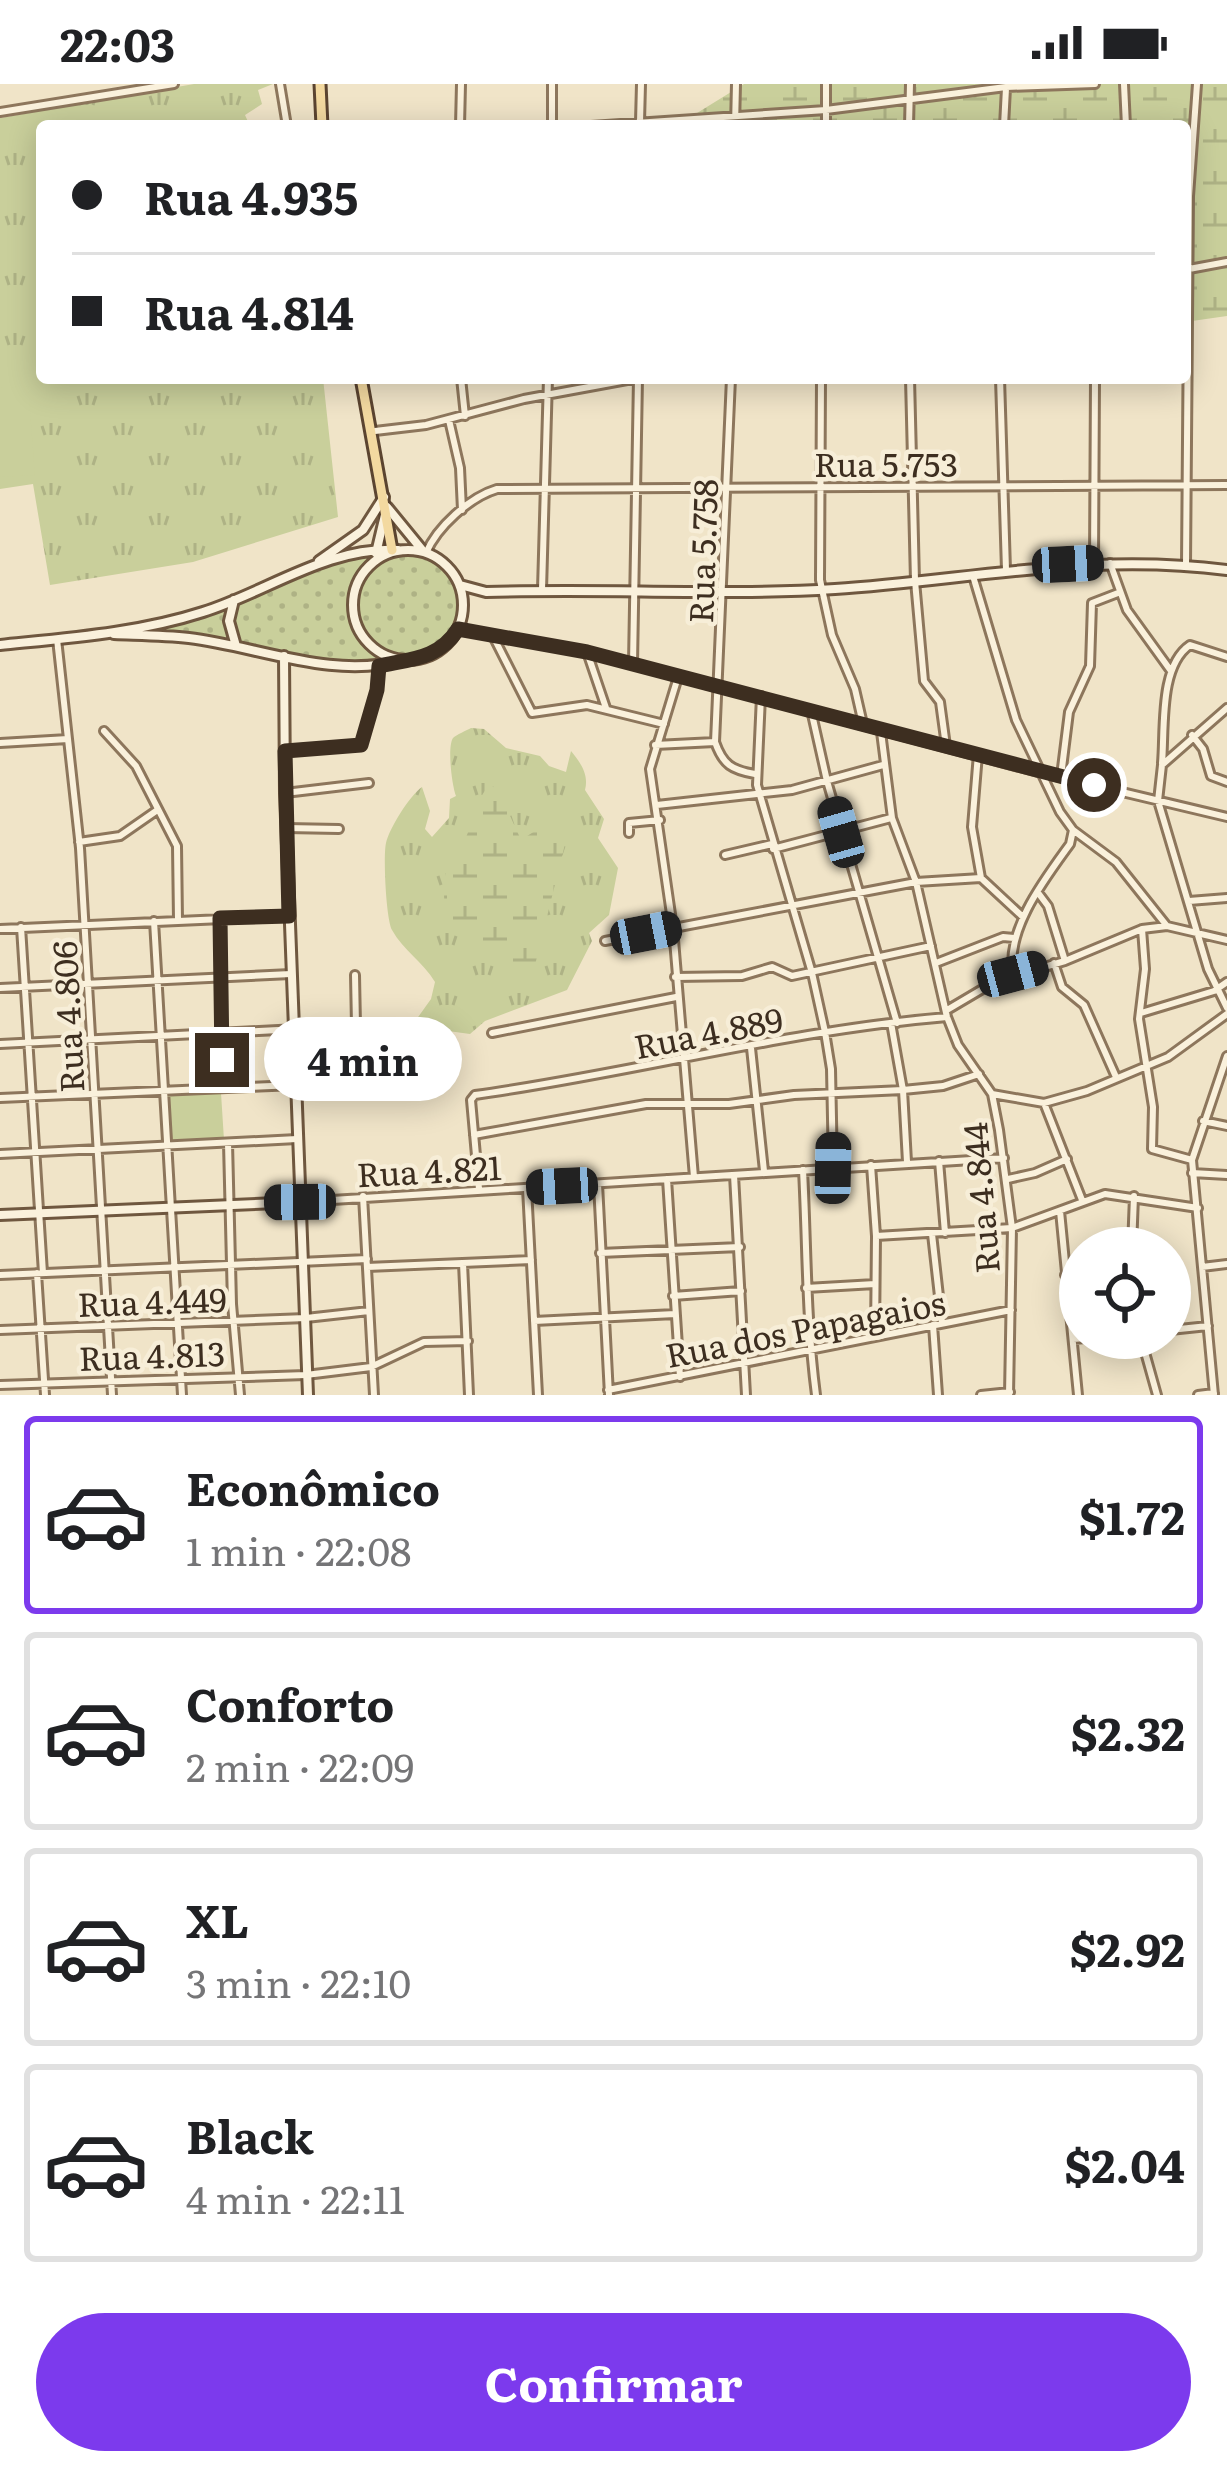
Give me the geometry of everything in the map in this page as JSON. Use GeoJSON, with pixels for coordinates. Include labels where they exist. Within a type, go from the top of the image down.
{"type":"FeatureCollection","features":[{"type":"Feature","properties":{"kind":"main road"},"geometry":{"type":"LineString","coordinates":[[319,85],[323,120]]}},
{"type":"Feature","properties":{"kind":"main road"},"geometry":{"type":"LineString","coordinates":[[364,384],[385,501],[375,561]]}},
{"type":"Feature","properties":{"kind":"main road"},"geometry":{"type":"LineString","coordinates":[[364,384],[395,550]]}},
{"type":"Feature","properties":{"kind":"main road"},"geometry":{"type":"LineString","coordinates":[[99,633],[189,638],[329,664],[379,666],[439,650],[458,629],[463,615],[460,585],[447,565],[425,552],[385,501]]}},
{"type":"Feature","properties":{"kind":"main road"},"geometry":{"type":"LineString","coordinates":[[0,644],[172,621],[234,601],[298,572],[354,538],[385,501]]}},
{"type":"Feature","properties":{"kind":"main road"},"geometry":{"type":"LineString","coordinates":[[298,572],[377,549],[425,552]]}},
{"type":"Feature","properties":{"kind":"main road"},"geometry":{"type":"LineString","coordinates":[[395,550],[366,569],[354,595],[356,622],[371,645],[408,660]]}},
{"type":"Feature","properties":{"kind":"main road"},"geometry":{"type":"LineString","coordinates":[[460,585],[486,592],[823,590],[1094,562],[1227,570]]}},
{"type":"Feature","properties":{"kind":"main road"},"geometry":{"type":"LineString","coordinates":[[464,604],[486,592]]}},
{"type":"Feature","properties":{"kind":"main road"},"geometry":{"type":"LineString","coordinates":[[234,601],[229,621],[237,647]]}},
{"type":"Feature","properties":{"kind":"main road"},"geometry":{"type":"LineString","coordinates":[[284,659],[308,1395]]}},
{"type":"Feature","properties":{"kind":"main road","name":"Rua 4.821"},"geometry":{"type":"LineString","coordinates":[[0,1215],[300,1202]]}},
{"type":"Feature","properties":{"kind":"street"},"geometry":{"type":"LineString","coordinates":[[0,112],[174,84]]}},
{"type":"Feature","properties":{"kind":"street"},"geometry":{"type":"LineString","coordinates":[[280,84],[286,120]]}},
{"type":"Feature","properties":{"kind":"street"},"geometry":{"type":"LineString","coordinates":[[460,120],[461,84]]}},
{"type":"Feature","properties":{"kind":"street"},"geometry":{"type":"LineString","coordinates":[[552,84],[552,120]]}},
{"type":"Feature","properties":{"kind":"street"},"geometry":{"type":"LineString","coordinates":[[640,120],[641,84]]}},
{"type":"Feature","properties":{"kind":"street"},"geometry":{"type":"LineString","coordinates":[[736,84],[736,120]]}},
{"type":"Feature","properties":{"kind":"street"},"geometry":{"type":"LineString","coordinates":[[826,84],[826,120]]}},
{"type":"Feature","properties":{"kind":"street"},"geometry":{"type":"LineString","coordinates":[[909,120],[910,84]]}},
{"type":"Feature","properties":{"kind":"street"},"geometry":{"type":"LineString","coordinates":[[693,120],[826,110],[1006,86],[1096,84]]}},
{"type":"Feature","properties":{"kind":"street"},"geometry":{"type":"LineString","coordinates":[[1124,84],[1126,120]]}},
{"type":"Feature","properties":{"kind":"street"},"geometry":{"type":"LineString","coordinates":[[1191,151],[1197,84]]}},
{"type":"Feature","properties":{"kind":"street"},"geometry":{"type":"LineString","coordinates":[[1004,120],[1006,86]]}},
{"type":"Feature","properties":{"kind":"street"},"geometry":{"type":"LineString","coordinates":[[1191,269],[1227,262]]}},
{"type":"Feature","properties":{"kind":"street"},"geometry":{"type":"LineString","coordinates":[[461,384],[465,416]]}},
{"type":"Feature","properties":{"kind":"street"},"geometry":{"type":"LineString","coordinates":[[542,590],[548,384]]}},
{"type":"Feature","properties":{"kind":"street"},"geometry":{"type":"LineString","coordinates":[[375,431],[449,420],[604,384]]}},
{"type":"Feature","properties":{"kind":"street"},"geometry":{"type":"LineString","coordinates":[[633,664],[638,384]]}},
{"type":"Feature","properties":{"kind":"street","name":"Rua 5.758"},"geometry":{"type":"LineString","coordinates":[[715,742],[731,384]]}},
{"type":"Feature","properties":{"kind":"street"},"geometry":{"type":"LineString","coordinates":[[820,384],[819,568],[832,635],[855,689],[863,724]]}},
{"type":"Feature","properties":{"kind":"street"},"geometry":{"type":"LineString","coordinates":[[910,384],[915,580],[924,681],[940,702],[946,746]]}},
{"type":"Feature","properties":{"kind":"street"},"geometry":{"type":"LineString","coordinates":[[1000,384],[1006,570]]}},
{"type":"Feature","properties":{"kind":"street"},"geometry":{"type":"LineString","coordinates":[[1094,562],[1095,384]]}},
{"type":"Feature","properties":{"kind":"street"},"geometry":{"type":"LineString","coordinates":[[1185,384],[1186,565]]}},
{"type":"Feature","properties":{"kind":"street"},"geometry":{"type":"LineString","coordinates":[[425,552],[462,510],[460,468],[449,420]]}},
{"type":"Feature","properties":{"kind":"street","name":"Rua 5.753"},"geometry":{"type":"LineString","coordinates":[[462,510],[490,490],[544,488],[1227,485]]}},
{"type":"Feature","properties":{"kind":"street"},"geometry":{"type":"LineString","coordinates":[[1110,563],[1118,593],[1171,670]]}},
{"type":"Feature","properties":{"kind":"street"},"geometry":{"type":"LineString","coordinates":[[973,574],[1006,693],[1038,772],[1073,830],[1116,862],[1167,926]]}},
{"type":"Feature","properties":{"kind":"street"},"geometry":{"type":"LineString","coordinates":[[1061,777],[1069,712],[1090,667],[1090,609],[1094,602],[1118,593]]}},
{"type":"Feature","properties":{"kind":"street"},"geometry":{"type":"LineString","coordinates":[[458,629],[587,652],[1038,772],[1227,817]]}},
{"type":"Feature","properties":{"kind":"street"},"geometry":{"type":"LineString","coordinates":[[492,632],[532,713],[571,706],[606,708],[664,724]]}},
{"type":"Feature","properties":{"kind":"street","name":"Rua 4.806"},"geometry":{"type":"LineString","coordinates":[[57,638],[86,925],[112,1395]]}},
{"type":"Feature","properties":{"kind":"street"},"geometry":{"type":"LineString","coordinates":[[992,1094],[1044,1103],[1087,1091],[1176,1052],[1227,1011],[1158,801],[1171,670],[1188,645],[1227,657]]}},
{"type":"Feature","properties":{"kind":"street"},"geometry":{"type":"LineString","coordinates":[[587,652],[606,708]]}},
{"type":"Feature","properties":{"kind":"street"},"geometry":{"type":"LineString","coordinates":[[285,751],[361,745],[379,666]]}},
{"type":"Feature","properties":{"kind":"street"},"geometry":{"type":"LineString","coordinates":[[678,676],[650,769],[673,928],[694,1177]]}},
{"type":"Feature","properties":{"kind":"street"},"geometry":{"type":"LineString","coordinates":[[761,696],[755,774],[825,1032],[833,1168]]}},
{"type":"Feature","properties":{"kind":"street"},"geometry":{"type":"LineString","coordinates":[[1162,765],[1227,708]]}},
{"type":"Feature","properties":{"kind":"street"},"geometry":{"type":"LineString","coordinates":[[811,710],[826,781],[894,1023],[907,1162]]}},
{"type":"Feature","properties":{"kind":"street","name":"Rua 4.844"},"geometry":{"type":"LineString","coordinates":[[881,730],[892,818],[916,882],[947,1014],[958,1045],[992,1094],[1012,1228],[1010,1393]]}},
{"type":"Feature","properties":{"kind":"street"},"geometry":{"type":"LineString","coordinates":[[104,731],[136,766],[177,846],[178,920]]}},
{"type":"Feature","properties":{"kind":"street"},"geometry":{"type":"LineString","coordinates":[[1192,735],[1203,749],[1211,776],[1227,782]]}},
{"type":"Feature","properties":{"kind":"street"},"geometry":{"type":"LineString","coordinates":[[0,742],[68,739]]}},
{"type":"Feature","properties":{"kind":"street"},"geometry":{"type":"LineString","coordinates":[[655,746],[715,742],[732,769],[755,774]]}},
{"type":"Feature","properties":{"kind":"street"},"geometry":{"type":"LineString","coordinates":[[977,754],[972,827],[981,878],[1023,917]]}},
{"type":"Feature","properties":{"kind":"street"},"geometry":{"type":"LineString","coordinates":[[657,805],[826,781],[884,764]]}},
{"type":"Feature","properties":{"kind":"street"},"geometry":{"type":"LineString","coordinates":[[285,793],[369,783]]}},
{"type":"Feature","properties":{"kind":"street"},"geometry":{"type":"LineString","coordinates":[[79,842],[120,836],[157,811]]}},
{"type":"Feature","properties":{"kind":"street"},"geometry":{"type":"LineString","coordinates":[[725,855],[892,818]]}},
{"type":"Feature","properties":{"kind":"street"},"geometry":{"type":"LineString","coordinates":[[629,833],[629,823],[660,820]]}},
{"type":"Feature","properties":{"kind":"street"},"geometry":{"type":"LineString","coordinates":[[286,828],[339,829]]}},
{"type":"Feature","properties":{"kind":"street"},"geometry":{"type":"LineString","coordinates":[[1013,974],[1014,938],[1070,844],[1073,830]]}},
{"type":"Feature","properties":{"kind":"street"},"geometry":{"type":"LineString","coordinates":[[605,940],[916,882],[981,878]]}},
{"type":"Feature","properties":{"kind":"street"},"geometry":{"type":"LineString","coordinates":[[1039,894],[1048,906],[1065,961]]}},
{"type":"Feature","properties":{"kind":"street"},"geometry":{"type":"LineString","coordinates":[[1188,902],[1227,898]]}},
{"type":"Feature","properties":{"kind":"street"},"geometry":{"type":"LineString","coordinates":[[0,929],[289,916]]}},
{"type":"Feature","properties":{"kind":"street"},"geometry":{"type":"LineString","coordinates":[[220,918],[223,1088]]}},
{"type":"Feature","properties":{"kind":"street"},"geometry":{"type":"LineString","coordinates":[[154,921],[182,1395]]}},
{"type":"Feature","properties":{"kind":"street"},"geometry":{"type":"LineString","coordinates":[[947,1014],[1013,974],[1065,961],[1142,928],[1167,926],[1227,940]]}},
{"type":"Feature","properties":{"kind":"street"},"geometry":{"type":"LineString","coordinates":[[21,928],[45,1395]]}},
{"type":"Feature","properties":{"kind":"street"},"geometry":{"type":"LineString","coordinates":[[1142,928],[1145,969],[1140,1013],[1153,1107],[1152,1149],[1192,1160]]}},
{"type":"Feature","properties":{"kind":"street"},"geometry":{"type":"LineString","coordinates":[[936,963],[1004,937],[1014,938]]}},
{"type":"Feature","properties":{"kind":"street"},"geometry":{"type":"LineString","coordinates":[[675,977],[742,976],[772,968],[793,976],[931,946]]}},
{"type":"Feature","properties":{"kind":"street"},"geometry":{"type":"LineString","coordinates":[[1054,963],[1065,992],[1084,1005],[1116,1077]]}},
{"type":"Feature","properties":{"kind":"street"},"geometry":{"type":"LineString","coordinates":[[0,988],[291,974]]}},
{"type":"Feature","properties":{"kind":"street"},"geometry":{"type":"LineString","coordinates":[[355,975],[358,1076]]}},
{"type":"Feature","properties":{"kind":"street"},"geometry":{"type":"LineString","coordinates":[[1140,1013],[1227,982]]}},
{"type":"Feature","properties":{"kind":"street"},"geometry":{"type":"LineString","coordinates":[[492,1033],[676,998]]}},
{"type":"Feature","properties":{"kind":"street","name":"Rua 4.889"},"geometry":{"type":"LineString","coordinates":[[474,1135],[471,1100],[478,1094],[947,1014]]}},
{"type":"Feature","properties":{"kind":"street"},"geometry":{"type":"LineString","coordinates":[[0,1044],[356,1026]]}},
{"type":"Feature","properties":{"kind":"street"},"geometry":{"type":"LineString","coordinates":[[751,1048],[764,1172]]}},
{"type":"Feature","properties":{"kind":"street"},"geometry":{"type":"LineString","coordinates":[[1198,1395],[1214,1394],[1192,1160],[1227,1056]]}},
{"type":"Feature","properties":{"kind":"street"},"geometry":{"type":"LineString","coordinates":[[479,1189],[474,1135],[646,1104],[729,1104],[903,1090],[979,1074]]}},
{"type":"Feature","properties":{"kind":"street"},"geometry":{"type":"LineString","coordinates":[[0,1098],[295,1085]]}},
{"type":"Feature","properties":{"kind":"street"},"geometry":{"type":"LineString","coordinates":[[1044,1103],[1082,1200]]}},
{"type":"Feature","properties":{"kind":"street"},"geometry":{"type":"LineString","coordinates":[[1203,1121],[1227,1126]]}},
{"type":"Feature","properties":{"kind":"street"},"geometry":{"type":"LineString","coordinates":[[0,1154],[297,1139]]}},
{"type":"Feature","properties":{"kind":"street"},"geometry":{"type":"LineString","coordinates":[[228,1143],[240,1395]]}},
{"type":"Feature","properties":{"kind":"street","name":"Rua 4.821"},"geometry":{"type":"LineString","coordinates":[[300,1202],[1004,1158]]}},
{"type":"Feature","properties":{"kind":"street"},"geometry":{"type":"LineString","coordinates":[[1008,1179],[1068,1159]]}},
{"type":"Feature","properties":{"kind":"street"},"geometry":{"type":"LineString","coordinates":[[940,1161],[944,1233]]}},
{"type":"Feature","properties":{"kind":"street"},"geometry":{"type":"LineString","coordinates":[[871,1165],[875,1337]]}},
{"type":"Feature","properties":{"kind":"street"},"geometry":{"type":"LineString","coordinates":[[803,1170],[810,1271],[806,1288],[816,1395]]}},
{"type":"Feature","properties":{"kind":"street"},"geometry":{"type":"LineString","coordinates":[[1192,1173],[1227,1175]]}},
{"type":"Feature","properties":{"kind":"street"},"geometry":{"type":"LineString","coordinates":[[734,1174],[746,1395]]}},
{"type":"Feature","properties":{"kind":"street"},"geometry":{"type":"LineString","coordinates":[[667,1179],[680,1377]]}},
{"type":"Feature","properties":{"kind":"street"},"geometry":{"type":"LineString","coordinates":[[598,1184],[609,1392]]}},
{"type":"Feature","properties":{"kind":"street"},"geometry":{"type":"LineString","coordinates":[[527,1188],[538,1395]]}},
{"type":"Feature","properties":{"kind":"street"},"geometry":{"type":"LineString","coordinates":[[876,1236],[1012,1228],[1105,1194],[1198,1208]]}},
{"type":"Feature","properties":{"kind":"street"},"geometry":{"type":"LineString","coordinates":[[363,1196],[374,1395]]}},
{"type":"Feature","properties":{"kind":"street"},"geometry":{"type":"LineString","coordinates":[[1133,1227],[1134,1196]]}},
{"type":"Feature","properties":{"kind":"street"},"geometry":{"type":"LineString","coordinates":[[1060,1211],[1061,1227]]}},
{"type":"Feature","properties":{"kind":"street"},"geometry":{"type":"LineString","coordinates":[[932,1234],[938,1395]]}},
{"type":"Feature","properties":{"kind":"street"},"geometry":{"type":"LineString","coordinates":[[600,1253],[740,1247]]}},
{"type":"Feature","properties":{"kind":"street"},"geometry":{"type":"LineString","coordinates":[[0,1275],[231,1264],[531,1260]]}},
{"type":"Feature","properties":{"kind":"street"},"geometry":{"type":"LineString","coordinates":[[463,1263],[469,1395]]}},
{"type":"Feature","properties":{"kind":"street"},"geometry":{"type":"LineString","coordinates":[[1202,1267],[1227,1264]]}},
{"type":"Feature","properties":{"kind":"street"},"geometry":{"type":"LineString","coordinates":[[806,1288],[875,1284]]}},
{"type":"Feature","properties":{"kind":"street"},"geometry":{"type":"LineString","coordinates":[[673,1296],[741,1291]]}},
{"type":"Feature","properties":{"kind":"street","name":"Rua dos Papagaios"},"geometry":{"type":"LineString","coordinates":[[609,1392],[1011,1310]]}},
{"type":"Feature","properties":{"kind":"street","name":"Rua 4.449"},"geometry":{"type":"LineString","coordinates":[[0,1330],[305,1318],[369,1311]]}},
{"type":"Feature","properties":{"kind":"street"},"geometry":{"type":"LineString","coordinates":[[533,1321],[675,1314]]}},
{"type":"Feature","properties":{"kind":"street"},"geometry":{"type":"LineString","coordinates":[[1191,1328],[1208,1326]]}},
{"type":"Feature","properties":{"kind":"street","name":"Rua 4.813"},"geometry":{"type":"LineString","coordinates":[[0,1385],[307,1375],[371,1367],[418,1343],[468,1341]]}},
{"type":"Feature","properties":{"kind":"street"},"geometry":{"type":"LineString","coordinates":[[1075,1359],[1078,1395]]}},
{"type":"Feature","properties":{"kind":"street"},"geometry":{"type":"LineString","coordinates":[[1148,1359],[1157,1395]]}},
{"type":"Feature","properties":{"kind":"street"},"geometry":{"type":"LineString","coordinates":[[1212,1368],[1227,1367]]}},
{"type":"Feature","properties":{"kind":"street"},"geometry":{"type":"LineString","coordinates":[[982,1395],[1010,1393]]}},
{"type":"Feature","properties":{"kind":"green space"},"geometry":{"type":"Polygon","coordinates":[[[194,84],[273,84],[258,90],[262,104],[245,115],[247,120],[36,120],[36,384],[324,384],[338,517],[193,562],[50,585],[33,484],[0,489],[0,118],[194,84]]]}},
{"type":"Feature","properties":{"kind":"green space"},"geometry":{"type":"Polygon","coordinates":[[[744,84],[1227,84],[1227,316],[1191,321],[1191,120],[686,120],[744,84]]]}},
{"type":"Feature","properties":{"kind":"green space"},"geometry":{"type":"Polygon","coordinates":[[[28,386],[35,475],[0,477],[0,388],[28,386]]]}},
{"type":"Feature","properties":{"kind":"green space"},"geometry":{"type":"Polygon","coordinates":[[[398,550],[422,553],[441,563],[462,595],[458,632],[446,647],[426,657],[372,665],[318,660],[209,638],[99,633],[194,621],[328,565],[398,550]]]}},
{"type":"Feature","properties":{"kind":"green space"},"geometry":{"type":"Polygon","coordinates":[[[471,728],[484,729],[506,748],[540,756],[549,766],[566,772],[571,751],[583,769],[585,790],[604,819],[598,838],[618,868],[609,915],[589,933],[592,941],[567,990],[485,1021],[470,1034],[416,1020],[431,999],[435,982],[392,930],[385,861],[391,829],[422,787],[430,811],[425,829],[432,837],[449,818],[450,799],[456,796],[451,743],[471,728]]]}},
{"type":"Feature","properties":{"kind":"green space"},"geometry":{"type":"Polygon","coordinates":[[[491,784],[521,840],[552,820],[563,823],[567,836],[534,969],[502,968],[457,932],[447,915],[448,865],[491,784]]]}},
{"type":"Feature","properties":{"kind":"green space"},"geometry":{"type":"Polygon","coordinates":[[[221,1093],[224,1140],[168,1143],[166,1096],[221,1093]]]}},
{"type":"Feature","properties":{"kind":"route"},"geometry":{"type":"LineString","coordinates":[[222,1060],[220,918],[289,916],[285,751],[361,745],[379,666],[427,657],[458,629],[587,652],[1094,785]]}}]}
